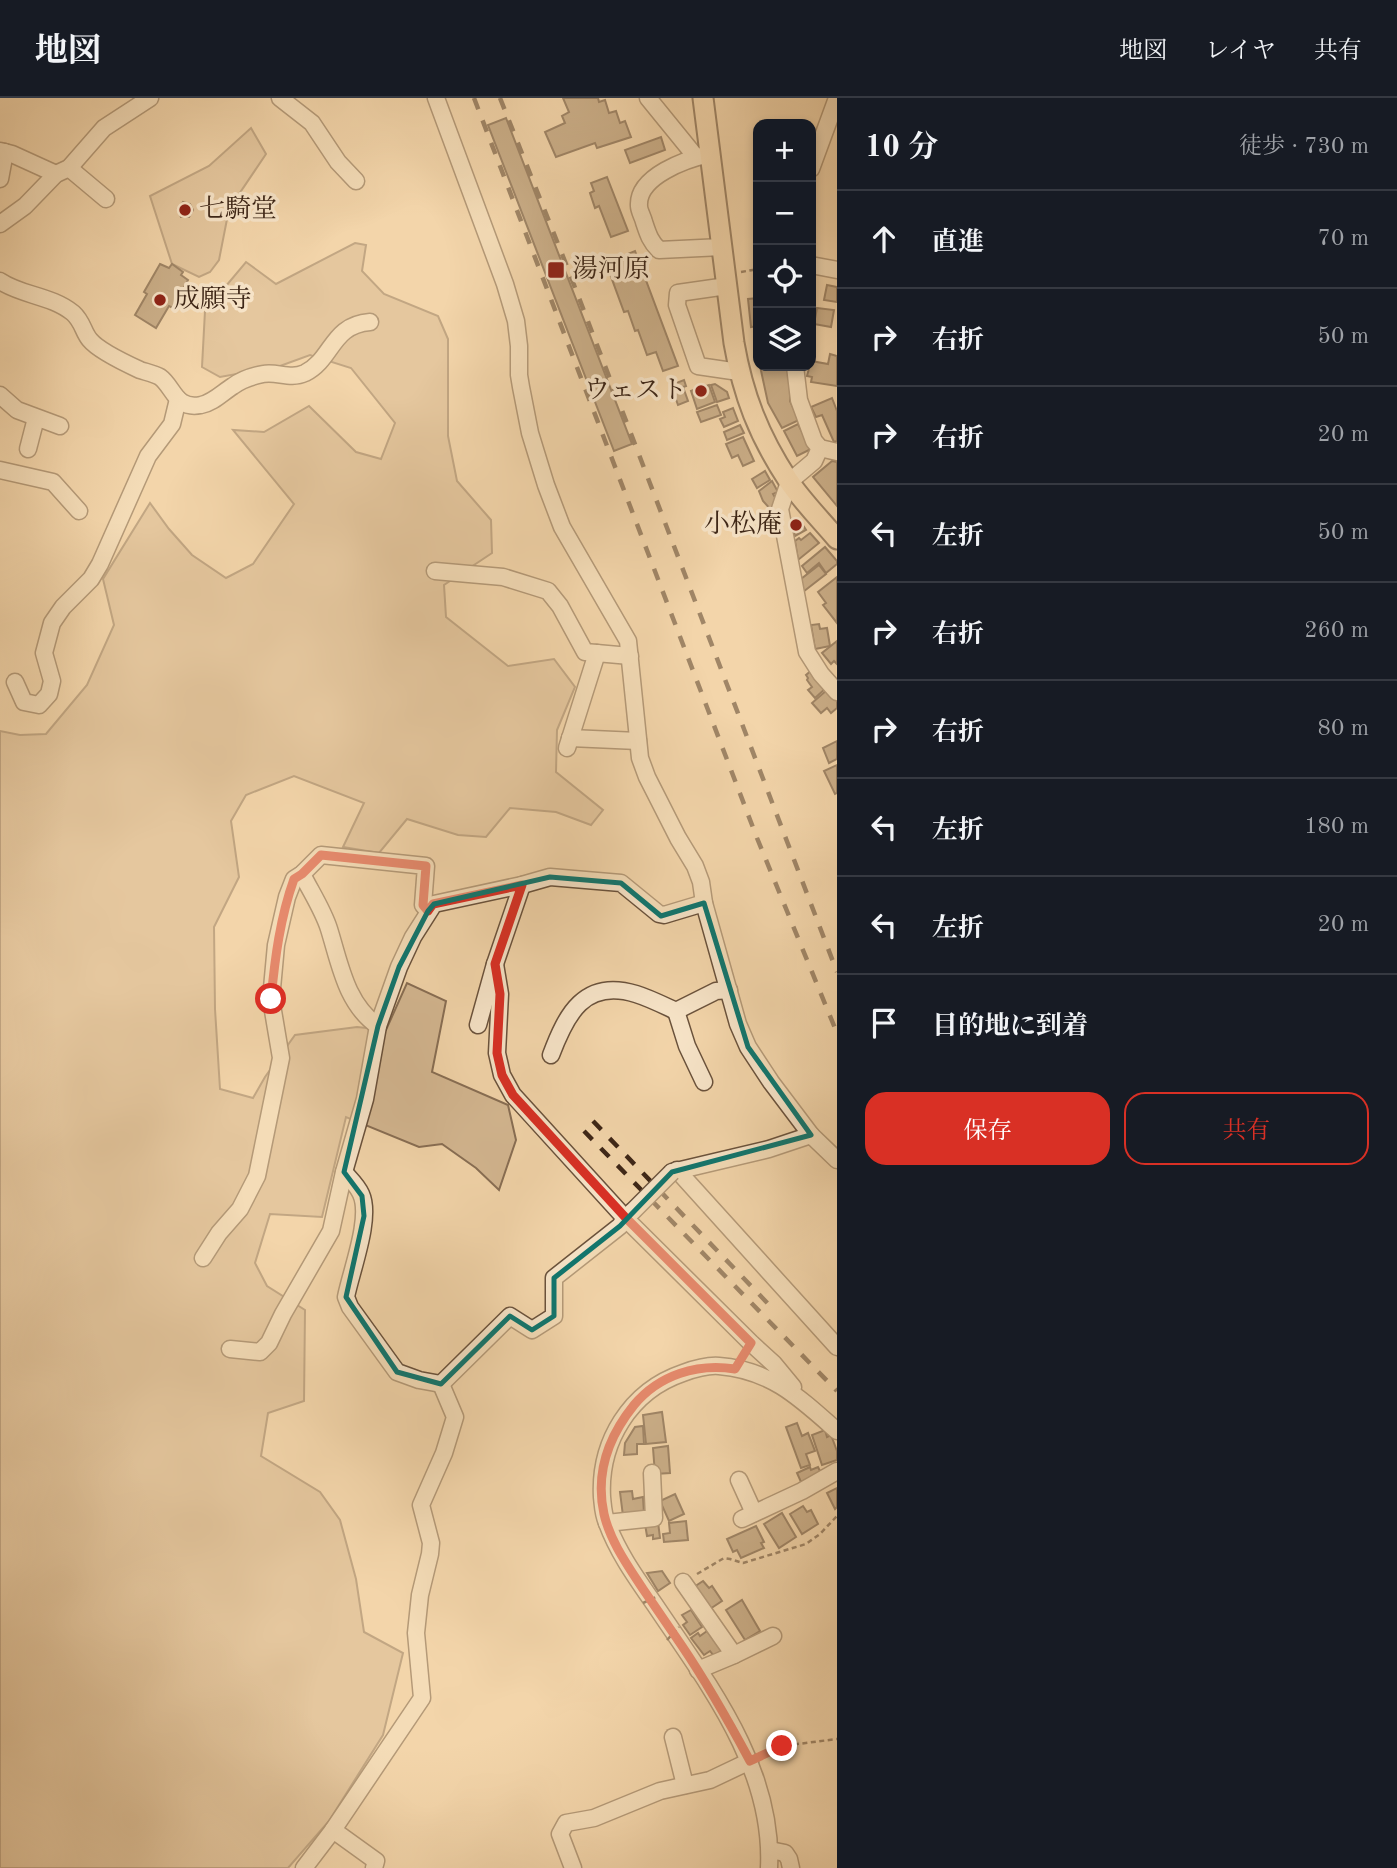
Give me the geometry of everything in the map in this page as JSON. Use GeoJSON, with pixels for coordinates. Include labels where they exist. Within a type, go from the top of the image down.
{"type":"FeatureCollection","features":[{"type":"Feature","properties":{"kind":"main road"},"geometry":{"type":"LineString","coordinates":[[703,98],[703,156],[722,247],[733,279],[739,372],[760,432],[789,482],[837,539]]}},
{"type":"Feature","properties":{"kind":"street"},"geometry":{"type":"LineString","coordinates":[[0,225],[63,171],[104,128],[150,98]]}},
{"type":"Feature","properties":{"kind":"street"},"geometry":{"type":"LineString","coordinates":[[279,98],[313,123],[338,162],[356,181]]}},
{"type":"Feature","properties":{"kind":"street"},"geometry":{"type":"LineString","coordinates":[[436,98],[505,284],[516,321],[521,387],[530,433],[546,485],[562,527],[628,641],[640,758],[647,777],[701,882],[704,903],[738,1024],[748,1047],[771,1082],[811,1135],[837,1160]]}},
{"type":"Feature","properties":{"kind":"street"},"geometry":{"type":"LineString","coordinates":[[648,98],[703,156],[679,163],[641,191],[639,206],[651,243],[659,250],[722,247]]}},
{"type":"Feature","properties":{"kind":"street"},"geometry":{"type":"LineString","coordinates":[[816,155],[836,98]]}},
{"type":"Feature","properties":{"kind":"street"},"geometry":{"type":"LineString","coordinates":[[0,179],[3,152],[63,171],[106,199]]}},
{"type":"Feature","properties":{"kind":"street"},"geometry":{"type":"LineString","coordinates":[[816,266],[837,270]]}},
{"type":"Feature","properties":{"kind":"street"},"geometry":{"type":"LineString","coordinates":[[733,279],[678,293],[677,305],[698,366],[739,372]]}},
{"type":"Feature","properties":{"kind":"street"},"geometry":{"type":"LineString","coordinates":[[0,281],[10,288],[40,296],[72,313],[83,325],[89,340],[130,366],[161,378],[178,400],[198,406],[206,404],[235,384],[266,373],[283,376],[306,373],[341,332],[359,323],[370,322]]}},
{"type":"Feature","properties":{"kind":"street"},"geometry":{"type":"LineString","coordinates":[[796,371],[799,400],[814,442],[820,449],[837,452]]}},
{"type":"Feature","properties":{"kind":"street"},"geometry":{"type":"LineString","coordinates":[[0,395],[16,410],[60,426]]}},
{"type":"Feature","properties":{"kind":"street"},"geometry":{"type":"LineString","coordinates":[[15,682],[24,702],[39,705],[49,694],[52,681],[44,653],[52,623],[63,607],[91,579],[100,564],[148,456],[172,424],[178,400]]}},
{"type":"Feature","properties":{"kind":"street"},"geometry":{"type":"LineString","coordinates":[[28,449],[36,418]]}},
{"type":"Feature","properties":{"kind":"street"},"geometry":{"type":"LineString","coordinates":[[820,449],[814,461],[789,482],[780,509],[807,652],[837,692]]}},
{"type":"Feature","properties":{"kind":"street"},"geometry":{"type":"LineString","coordinates":[[0,470],[53,482],[79,511]]}},
{"type":"Feature","properties":{"kind":"street"},"geometry":{"type":"LineString","coordinates":[[435,571],[503,577],[548,591],[560,606],[585,652],[630,656]]}},
{"type":"Feature","properties":{"kind":"street"},"geometry":{"type":"LineString","coordinates":[[597,653],[569,743],[638,741]]}},
{"type":"Feature","properties":{"kind":"street"},"geometry":{"type":"LineString","coordinates":[[203,1258],[240,1209],[257,1176],[281,1058],[271,999],[276,945],[294,879],[321,855],[426,866],[423,905],[428,911]]}},
{"type":"Feature","properties":{"kind":"street"},"geometry":{"type":"LineString","coordinates":[[302,874],[328,927],[338,964],[349,990],[367,1019],[378,1026]]}},
{"type":"Feature","properties":{"kind":"street"},"geometry":{"type":"LineString","coordinates":[[230,1349],[260,1352],[269,1343],[331,1231],[344,1172],[365,1099],[378,1026],[412,937],[433,904],[550,877],[621,883],[659,914],[664,915],[704,903]]}},
{"type":"Feature","properties":{"kind":"street"},"geometry":{"type":"LineString","coordinates":[[478,1025],[522,885]]}},
{"type":"Feature","properties":{"kind":"street"},"geometry":{"type":"LineString","coordinates":[[495,964],[500,994],[497,1053],[502,1075],[513,1095],[774,1364],[806,1402],[836,1429]]}},
{"type":"Feature","properties":{"kind":"street"},"geometry":{"type":"LineString","coordinates":[[551,1055],[562,1026],[582,1000],[598,992],[614,990],[635,993],[676,1011],[687,1046],[704,1082]]}},
{"type":"Feature","properties":{"kind":"street"},"geometry":{"type":"LineString","coordinates":[[676,1011],[716,991],[729,990]]}},
{"type":"Feature","properties":{"kind":"street"},"geometry":{"type":"LineString","coordinates":[[441,1384],[510,1316],[531,1330],[554,1316],[554,1278],[620,1226],[674,1171],[769,1149],[811,1135]]}},
{"type":"Feature","properties":{"kind":"street"},"geometry":{"type":"LineString","coordinates":[[674,1171],[831,1330],[837,1347]]}},
{"type":"Feature","properties":{"kind":"street"},"geometry":{"type":"LineString","coordinates":[[344,1172],[362,1196],[365,1216],[346,1297],[397,1372],[441,1384]]}},
{"type":"Feature","properties":{"kind":"street"},"geometry":{"type":"LineString","coordinates":[[735,1369],[751,1343]]}},
{"type":"Feature","properties":{"kind":"street"},"geometry":{"type":"LineString","coordinates":[[769,1868],[770,1850],[762,1795],[750,1761],[698,1670],[622,1557],[603,1512],[602,1481],[610,1441],[621,1421],[638,1400],[668,1378],[694,1369],[717,1366],[753,1372],[776,1382],[806,1402]]}},
{"type":"Feature","properties":{"kind":"street"},"geometry":{"type":"LineString","coordinates":[[304,1868],[333,1830],[422,1698],[416,1633],[430,1543],[421,1505],[444,1453],[455,1416],[441,1384]]}},
{"type":"Feature","properties":{"kind":"street"},"geometry":{"type":"LineString","coordinates":[[739,1480],[748,1516],[837,1471]]}},
{"type":"Feature","properties":{"kind":"street"},"geometry":{"type":"LineString","coordinates":[[607,1523],[654,1518],[652,1473]]}},
{"type":"Feature","properties":{"kind":"street"},"geometry":{"type":"LineString","coordinates":[[683,1583],[734,1655]]}},
{"type":"Feature","properties":{"kind":"street"},"geometry":{"type":"LineString","coordinates":[[698,1670],[773,1636]]}},
{"type":"Feature","properties":{"kind":"street"},"geometry":{"type":"LineString","coordinates":[[673,1737],[685,1785]]}},
{"type":"Feature","properties":{"kind":"street"},"geometry":{"type":"LineString","coordinates":[[573,1868],[560,1834],[566,1823],[594,1818],[660,1791],[710,1780],[750,1761]]}},
{"type":"Feature","properties":{"kind":"street"},"geometry":{"type":"LineString","coordinates":[[333,1830],[376,1861],[374,1868]]}},
{"type":"Feature","properties":{"kind":"street"},"geometry":{"type":"LineString","coordinates":[[770,1850],[785,1853],[791,1868]]}},
{"type":"Feature","properties":{"kind":"path"},"geometry":{"type":"LineString","coordinates":[[733,279],[753,271]]}},
{"type":"Feature","properties":{"kind":"path"},"geometry":{"type":"LineString","coordinates":[[643,1603],[724,1558],[743,1563],[806,1544],[837,1516]]}},
{"type":"Feature","properties":{"kind":"path"},"geometry":{"type":"LineString","coordinates":[[667,1640],[679,1627]]}},
{"type":"Feature","properties":{"kind":"path"},"geometry":{"type":"LineString","coordinates":[[750,1761],[782,1746],[837,1739]]}},
{"type":"Feature","properties":{"kind":"highlighted area"},"geometry":{"type":"Polygon","coordinates":[[[550,877],[621,883],[661,916],[704,903],[748,1047],[811,1135],[672,1172],[620,1226],[554,1278],[554,1316],[532,1330],[510,1316],[441,1384],[397,1372],[346,1297],[364,1216],[362,1196],[344,1172],[378,1026],[399,967],[428,911],[434,904],[550,877]]]}},
{"type":"Feature","properties":{"kind":"shaded area"},"geometry":{"type":"Polygon","coordinates":[[[251,128],[266,154],[229,209],[219,260],[210,272],[199,277],[172,264],[150,196],[209,166],[251,128]]]}},
{"type":"Feature","properties":{"kind":"shaded area"},"geometry":{"type":"Polygon","coordinates":[[[355,243],[366,245],[362,271],[384,294],[438,316],[448,339],[448,436],[457,481],[491,520],[492,553],[444,585],[446,617],[508,666],[554,659],[575,687],[557,730],[556,772],[603,810],[591,825],[556,812],[510,808],[486,837],[458,835],[407,819],[379,853],[343,847],[364,803],[294,776],[246,795],[231,821],[239,877],[214,927],[220,1089],[253,1098],[295,1035],[357,1027],[386,1030],[407,983],[446,1001],[432,1072],[508,1105],[516,1140],[499,1190],[476,1168],[442,1144],[419,1147],[346,1117],[322,1217],[270,1214],[255,1263],[267,1286],[305,1310],[304,1401],[268,1413],[261,1456],[320,1492],[340,1520],[356,1579],[364,1632],[403,1653],[383,1735],[329,1821],[288,1868],[0,1868],[0,731],[20,735],[46,734],[87,685],[114,625],[103,579],[150,503],[192,555],[226,578],[253,564],[294,504],[233,430],[264,432],[309,406],[356,452],[381,459],[395,423],[351,368],[310,355],[280,366],[220,377],[202,367],[205,311],[246,262],[276,284],[355,243]]]}},
{"type":"Feature","properties":{"kind":"building"},"geometry":{"type":"Polygon","coordinates":[[[563,98],[598,98],[599,102],[605,100],[609,113],[616,111],[620,123],[625,121],[631,137],[597,148],[595,143],[556,157],[545,132],[565,123],[562,116],[569,112],[563,98]]]}},
{"type":"Feature","properties":{"kind":"building"},"geometry":{"type":"Polygon","coordinates":[[[506,118],[632,444],[614,451],[488,125],[506,118]]]}},
{"type":"Feature","properties":{"kind":"building"},"geometry":{"type":"Polygon","coordinates":[[[661,137],[665,150],[630,163],[625,150],[661,137]]]}},
{"type":"Feature","properties":{"kind":"building"},"geometry":{"type":"Polygon","coordinates":[[[607,177],[628,231],[611,237],[599,206],[595,208],[590,193],[594,191],[591,183],[607,177]]]}},
{"type":"Feature","properties":{"kind":"building","name":"七騎堂"},"geometry":{"type":"Polygon","coordinates":[[[183,202],[190,204],[193,210],[189,217],[181,217],[178,209],[183,202]]]}},
{"type":"Feature","properties":{"kind":"building"},"geometry":{"type":"Polygon","coordinates":[[[635,251],[678,366],[663,371],[656,352],[647,355],[628,311],[624,312],[606,263],[635,251]]]}},
{"type":"Feature","properties":{"kind":"building","name":"成願寺"},"geometry":{"type":"Polygon","coordinates":[[[160,264],[169,268],[172,264],[183,272],[181,275],[188,280],[173,308],[169,306],[156,328],[135,315],[160,264]]]}},
{"type":"Feature","properties":{"kind":"building"},"geometry":{"type":"Polygon","coordinates":[[[827,285],[837,287],[837,302],[824,300],[827,285]]]}},
{"type":"Feature","properties":{"kind":"building"},"geometry":{"type":"Polygon","coordinates":[[[753,298],[753,327],[751,327],[748,299],[753,298]]]}},
{"type":"Feature","properties":{"kind":"building"},"geometry":{"type":"Polygon","coordinates":[[[817,308],[834,310],[831,327],[816,324],[817,308]]]}},
{"type":"Feature","properties":{"kind":"building"},"geometry":{"type":"Polygon","coordinates":[[[830,354],[837,356],[837,386],[811,382],[812,377],[807,376],[808,371],[816,371],[816,362],[828,364],[830,354]]]}},
{"type":"Feature","properties":{"kind":"building"},"geometry":{"type":"Polygon","coordinates":[[[761,371],[788,371],[791,381],[790,401],[799,420],[782,428],[768,403],[761,371]]]}},
{"type":"Feature","properties":{"kind":"building"},"geometry":{"type":"Polygon","coordinates":[[[684,380],[686,386],[683,387],[688,401],[678,405],[671,385],[684,380]]]}},
{"type":"Feature","properties":{"kind":"building"},"geometry":{"type":"Polygon","coordinates":[[[715,384],[727,392],[729,398],[717,402],[711,385],[715,384]]]}},
{"type":"Feature","properties":{"kind":"building"},"geometry":{"type":"Polygon","coordinates":[[[709,385],[715,402],[697,409],[691,391],[709,385]]]}},
{"type":"Feature","properties":{"kind":"building"},"geometry":{"type":"Polygon","coordinates":[[[832,398],[837,411],[837,441],[834,442],[822,415],[816,417],[811,407],[832,398]]]}},
{"type":"Feature","properties":{"kind":"building"},"geometry":{"type":"Polygon","coordinates":[[[717,405],[721,415],[701,422],[697,412],[717,405]]]}},
{"type":"Feature","properties":{"kind":"building"},"geometry":{"type":"Polygon","coordinates":[[[733,408],[738,421],[724,427],[720,419],[725,417],[723,412],[733,408]]]}},
{"type":"Feature","properties":{"kind":"building"},"geometry":{"type":"Polygon","coordinates":[[[798,424],[811,449],[797,456],[784,431],[798,424]]]}},
{"type":"Feature","properties":{"kind":"building"},"geometry":{"type":"Polygon","coordinates":[[[740,425],[744,433],[727,440],[724,432],[740,425]]]}},
{"type":"Feature","properties":{"kind":"building"},"geometry":{"type":"Polygon","coordinates":[[[743,437],[754,461],[743,466],[738,455],[732,458],[726,444],[743,437]]]}},
{"type":"Feature","properties":{"kind":"building"},"geometry":{"type":"Polygon","coordinates":[[[832,461],[837,462],[837,506],[813,477],[832,461]]]}},
{"type":"Feature","properties":{"kind":"building"},"geometry":{"type":"Polygon","coordinates":[[[765,471],[770,480],[757,488],[752,479],[765,471]]]}},
{"type":"Feature","properties":{"kind":"building"},"geometry":{"type":"Polygon","coordinates":[[[772,481],[778,492],[773,494],[776,499],[773,512],[763,501],[759,491],[772,481]]]}},
{"type":"Feature","properties":{"kind":"building"},"geometry":{"type":"Polygon","coordinates":[[[799,519],[806,530],[795,536],[791,523],[799,519]]]}},
{"type":"Feature","properties":{"kind":"building"},"geometry":{"type":"Polygon","coordinates":[[[810,533],[819,543],[798,560],[795,541],[810,533]]]}},
{"type":"Feature","properties":{"kind":"building"},"geometry":{"type":"Polygon","coordinates":[[[825,547],[837,564],[826,573],[819,563],[807,573],[802,566],[825,547]]]}},
{"type":"Feature","properties":{"kind":"building"},"geometry":{"type":"Polygon","coordinates":[[[819,565],[826,574],[803,592],[801,579],[819,565]]]}},
{"type":"Feature","properties":{"kind":"building"},"geometry":{"type":"Polygon","coordinates":[[[837,577],[837,623],[823,605],[826,603],[818,592],[837,577]]]}},
{"type":"Feature","properties":{"kind":"building"},"geometry":{"type":"Polygon","coordinates":[[[819,624],[820,629],[827,628],[830,646],[815,649],[811,625],[819,624]]]}},
{"type":"Feature","properties":{"kind":"building"},"geometry":{"type":"Polygon","coordinates":[[[837,641],[837,664],[834,661],[831,664],[822,653],[837,641]]]}},
{"type":"Feature","properties":{"kind":"building"},"geometry":{"type":"Polygon","coordinates":[[[812,670],[826,688],[815,698],[808,690],[812,687],[806,675],[812,670]]]}},
{"type":"Feature","properties":{"kind":"building"},"geometry":{"type":"Polygon","coordinates":[[[827,690],[837,701],[837,708],[831,713],[827,708],[821,713],[812,703],[827,690]]]}},
{"type":"Feature","properties":{"kind":"building"},"geometry":{"type":"Polygon","coordinates":[[[837,741],[837,759],[829,763],[823,748],[837,741]]]}},
{"type":"Feature","properties":{"kind":"building"},"geometry":{"type":"Polygon","coordinates":[[[837,765],[837,793],[835,794],[824,771],[837,765]]]}},
{"type":"Feature","properties":{"kind":"building"},"geometry":{"type":"Polygon","coordinates":[[[662,1412],[666,1442],[646,1444],[643,1415],[662,1412]]]}},
{"type":"Feature","properties":{"kind":"building"},"geometry":{"type":"Polygon","coordinates":[[[797,1423],[802,1436],[808,1433],[815,1451],[806,1454],[810,1465],[801,1468],[786,1427],[797,1423]]]}},
{"type":"Feature","properties":{"kind":"building"},"geometry":{"type":"Polygon","coordinates":[[[643,1426],[644,1444],[637,1444],[637,1454],[624,1455],[625,1443],[635,1427],[643,1426]]]}},
{"type":"Feature","properties":{"kind":"building"},"geometry":{"type":"Polygon","coordinates":[[[825,1430],[827,1437],[831,1435],[837,1451],[837,1460],[822,1465],[812,1435],[825,1430]]]}},
{"type":"Feature","properties":{"kind":"building"},"geometry":{"type":"Polygon","coordinates":[[[668,1446],[670,1473],[655,1474],[653,1448],[668,1446]]]}},
{"type":"Feature","properties":{"kind":"building"},"geometry":{"type":"Polygon","coordinates":[[[810,1467],[811,1470],[818,1467],[821,1473],[801,1482],[797,1473],[810,1467]]]}},
{"type":"Feature","properties":{"kind":"building"},"geometry":{"type":"Polygon","coordinates":[[[837,1488],[837,1507],[835,1509],[827,1493],[837,1488]]]}},
{"type":"Feature","properties":{"kind":"building"},"geometry":{"type":"Polygon","coordinates":[[[632,1491],[633,1499],[643,1497],[644,1514],[623,1516],[620,1492],[632,1491]]]}},
{"type":"Feature","properties":{"kind":"building"},"geometry":{"type":"Polygon","coordinates":[[[675,1494],[684,1514],[669,1521],[660,1501],[675,1494]]]}},
{"type":"Feature","properties":{"kind":"building"},"geometry":{"type":"Polygon","coordinates":[[[803,1506],[807,1512],[811,1510],[818,1524],[802,1534],[790,1514],[803,1506]]]}},
{"type":"Feature","properties":{"kind":"building"},"geometry":{"type":"Polygon","coordinates":[[[782,1513],[796,1537],[779,1548],[764,1524],[782,1513]]]}},
{"type":"Feature","properties":{"kind":"building"},"geometry":{"type":"Polygon","coordinates":[[[686,1521],[688,1540],[664,1542],[663,1534],[670,1533],[669,1523],[686,1521]]]}},
{"type":"Feature","properties":{"kind":"building"},"geometry":{"type":"Polygon","coordinates":[[[658,1522],[660,1538],[647,1536],[645,1524],[658,1522]]]}},
{"type":"Feature","properties":{"kind":"building"},"geometry":{"type":"Polygon","coordinates":[[[756,1526],[764,1548],[741,1558],[737,1550],[733,1552],[727,1539],[756,1526]]]}},
{"type":"Feature","properties":{"kind":"building"},"geometry":{"type":"Polygon","coordinates":[[[662,1571],[670,1583],[658,1591],[647,1573],[662,1571]]]}},
{"type":"Feature","properties":{"kind":"building"},"geometry":{"type":"Polygon","coordinates":[[[703,1581],[709,1588],[712,1586],[722,1601],[710,1609],[694,1587],[703,1581]]]}},
{"type":"Feature","properties":{"kind":"building"},"geometry":{"type":"Polygon","coordinates":[[[742,1600],[760,1631],[745,1640],[726,1610],[742,1600]]]}},
{"type":"Feature","properties":{"kind":"building"},"geometry":{"type":"Polygon","coordinates":[[[691,1610],[702,1627],[690,1635],[683,1625],[687,1622],[682,1615],[691,1610]]]}},
{"type":"Feature","properties":{"kind":"building"},"geometry":{"type":"Polygon","coordinates":[[[707,1631],[722,1650],[714,1656],[710,1651],[704,1655],[691,1638],[707,1631]]]}},
{"type":"Feature","properties":{"kind":"railway"},"geometry":{"type":"LineString","coordinates":[[474,98],[757,838],[837,1033]]}},
{"type":"Feature","properties":{"kind":"railway"},"geometry":{"type":"LineString","coordinates":[[500,98],[837,972]]}},
{"type":"Feature","properties":{"kind":"railway"},"geometry":{"type":"LineString","coordinates":[[593,1121],[775,1311]]}},
{"type":"Feature","properties":{"kind":"railway"},"geometry":{"type":"LineString","coordinates":[[584,1131],[837,1391]]}},
{"type":"Feature","properties":{"kind":"place","name":"七騎堂"},"geometry":{"type":"Point","coordinates":[185,210]}},
{"type":"Feature","properties":{"kind":"place","name":"湯河原"},"geometry":{"type":"Point","coordinates":[556,270]}},
{"type":"Feature","properties":{"kind":"place","name":"成願寺"},"geometry":{"type":"Point","coordinates":[160,300]}},
{"type":"Feature","properties":{"kind":"place","name":"ウェスト"},"geometry":{"type":"Point","coordinates":[701,391]}},
{"type":"Feature","properties":{"kind":"place","name":"小松庵"},"geometry":{"type":"Point","coordinates":[796,525]}},
{"type":"Feature","properties":{"kind":"route"},"geometry":{"type":"LineString","coordinates":[[271,999],[276,945],[287,897],[294,879],[321,855],[426,866],[423,905],[428,911],[433,904],[522,885],[495,964],[500,994],[497,1053],[502,1075],[513,1095],[625,1217],[751,1343],[735,1369],[717,1366],[694,1369],[668,1378],[638,1400],[621,1421],[610,1441],[602,1481],[603,1512],[622,1557],[698,1670],[750,1761],[782,1746]]}}]}
